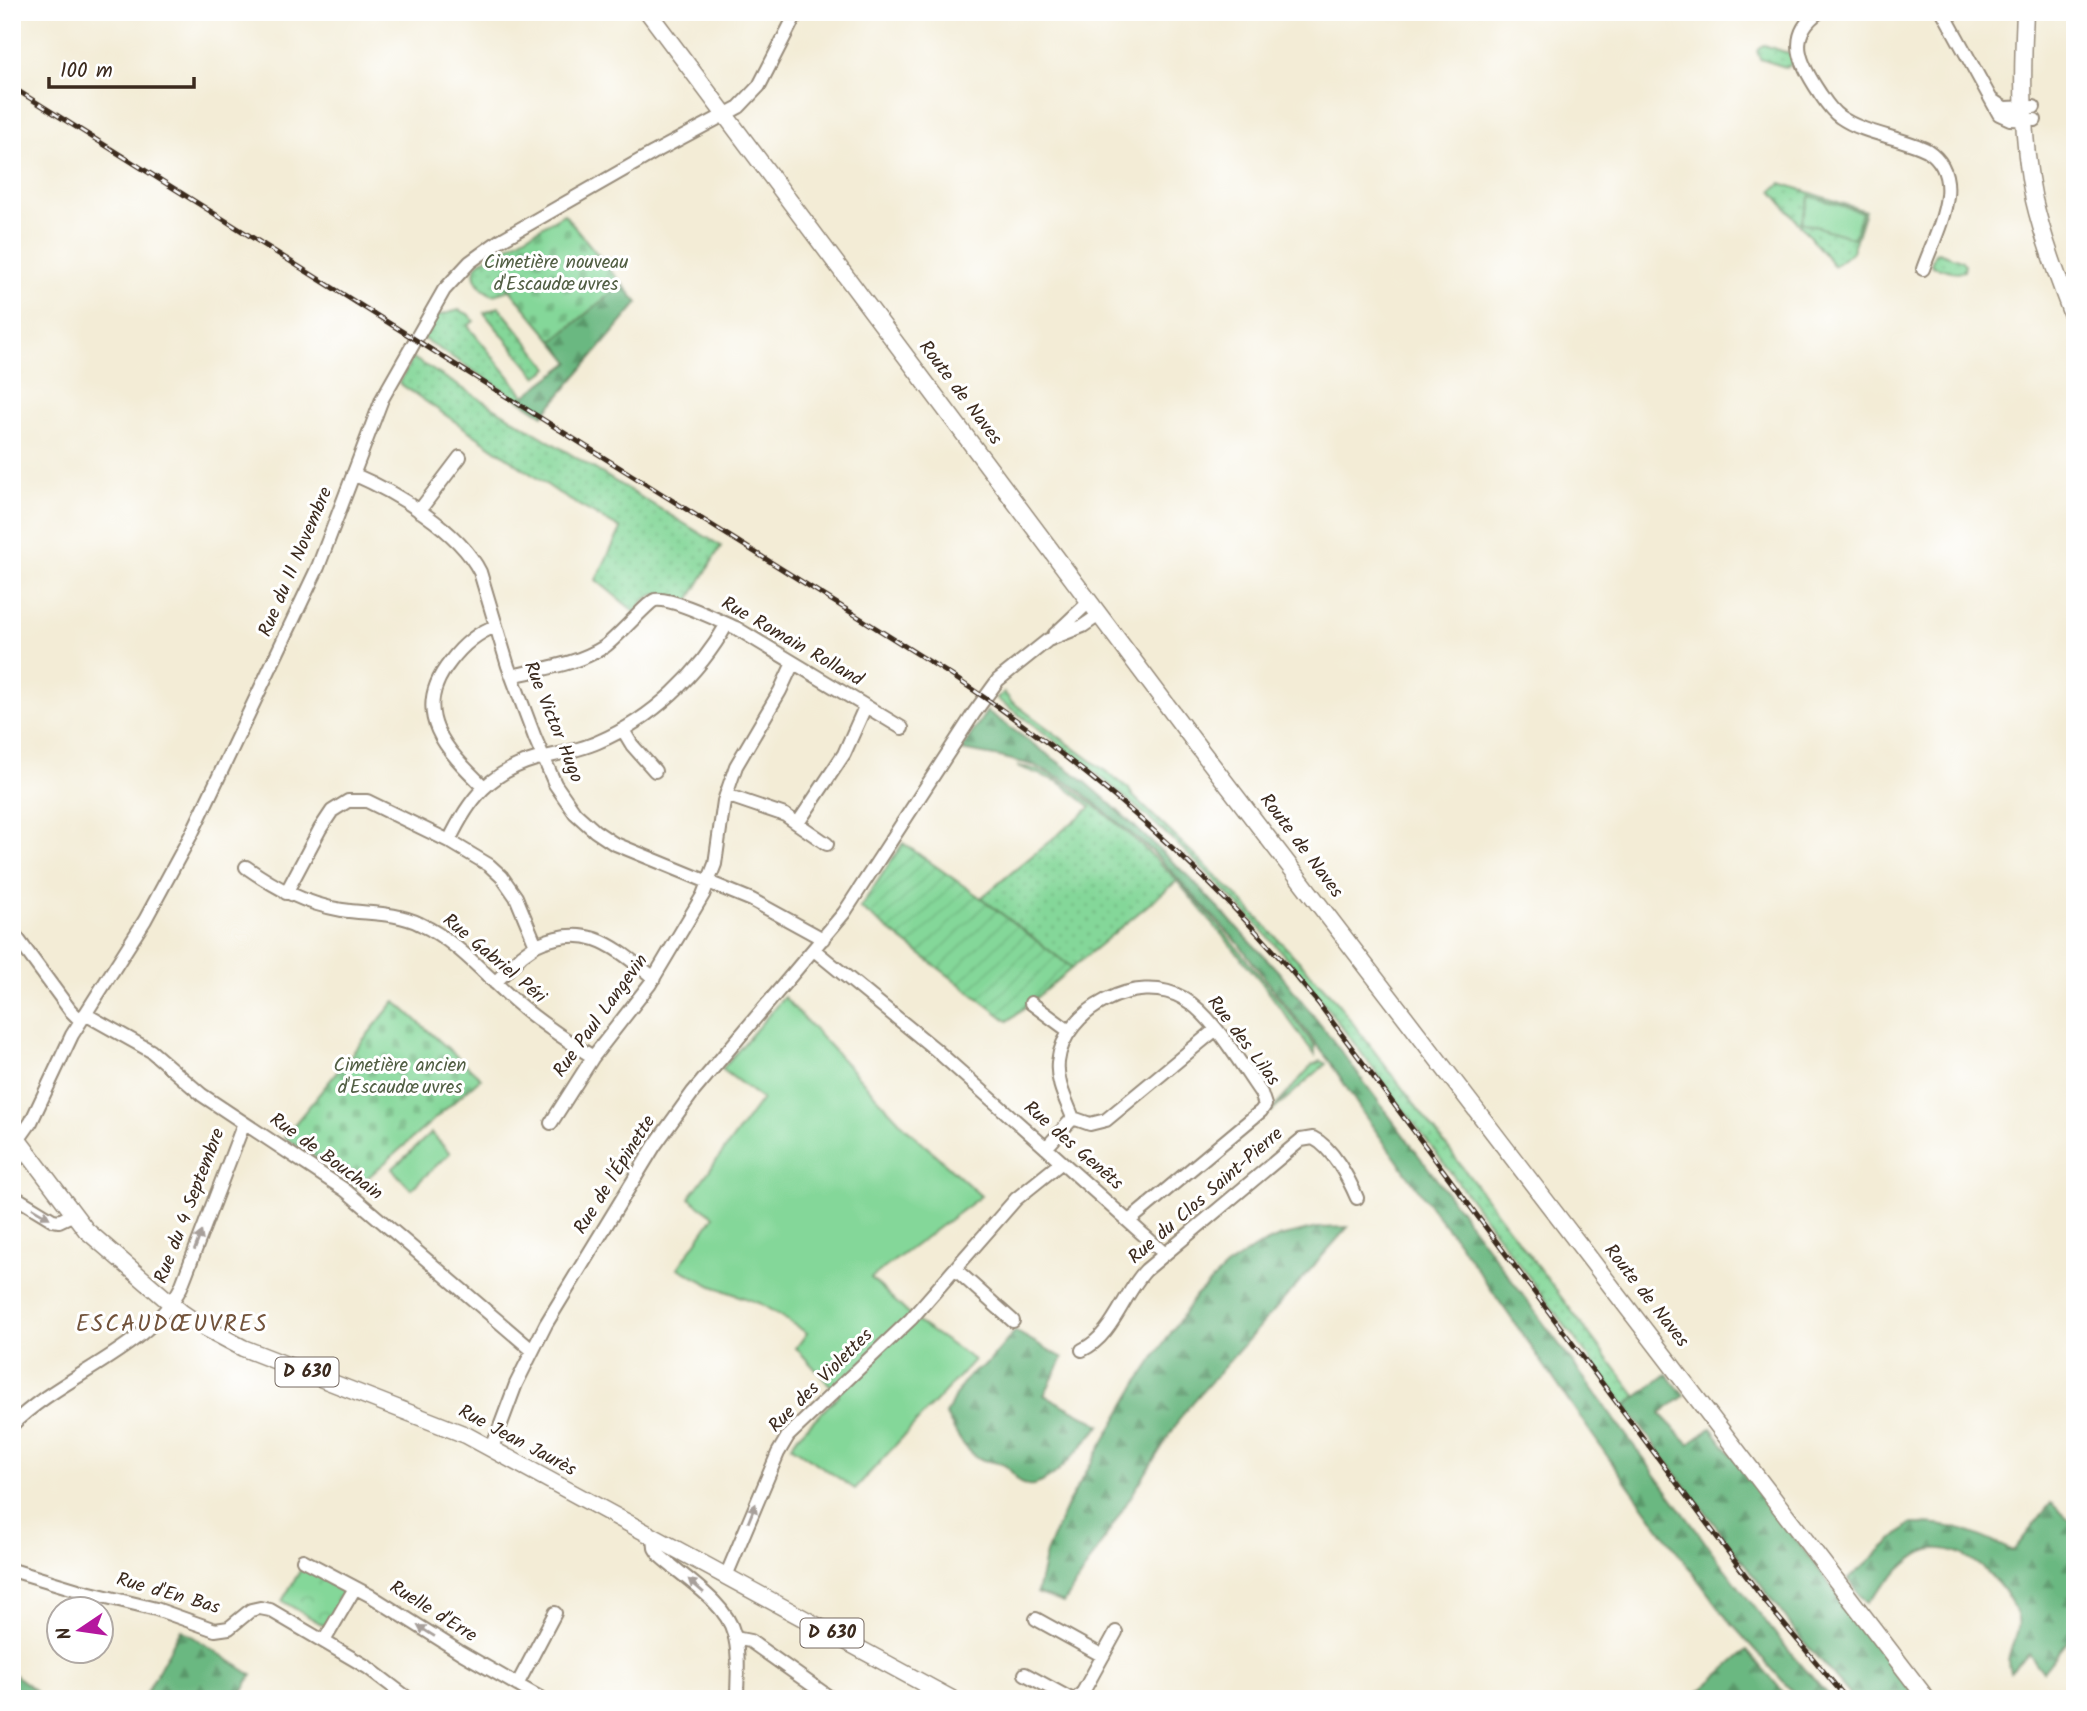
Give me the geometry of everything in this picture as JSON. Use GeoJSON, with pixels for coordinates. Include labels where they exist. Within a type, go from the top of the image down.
{"type":"FeatureCollection","features":[{"type":"Feature","properties":{"kind":"main road","name":"Route de Naves"},"geometry":{"type":"LineString","coordinates":[[649,12],[1089,602],[1927,1699]]}},
{"type":"Feature","properties":{"kind":"main road"},"geometry":{"type":"LineString","coordinates":[[2027,12],[2034,198],[2069,293],[2075,323]]}},
{"type":"Feature","properties":{"kind":"main road","name":"Rue Jean Jaurès"},"geometry":{"type":"LineString","coordinates":[[19,1141],[72,1215],[98,1242],[194,1321],[233,1344],[450,1427],[952,1699]]}},
{"type":"Feature","properties":{"kind":"street","name":"Rue du 11 Novembre"},"geometry":{"type":"LineString","coordinates":[[12,1165],[19,1141],[31,1122],[67,1043],[145,920],[192,833],[308,588],[382,399],[440,297],[459,271],[478,255],[744,103],[759,86],[797,12]]}},
{"type":"Feature","properties":{"kind":"street"},"geometry":{"type":"LineString","coordinates":[[1819,12],[1804,28],[1799,50],[1803,67],[1828,106],[1846,120],[1927,150],[1937,158],[1946,174],[1947,201],[1923,269]]}},
{"type":"Feature","properties":{"kind":"street"},"geometry":{"type":"LineString","coordinates":[[1943,12],[1992,100],[2004,108],[2029,114]]}},
{"type":"Feature","properties":{"kind":"street"},"geometry":{"type":"LineString","coordinates":[[419,512],[460,457]]}},
{"type":"Feature","properties":{"kind":"street","name":"Rue Victor Hugo"},"geometry":{"type":"LineString","coordinates":[[353,474],[419,512],[458,542],[472,557],[480,572],[512,676],[544,757],[564,799],[594,831],[621,847],[762,905],[823,939]]}},
{"type":"Feature","properties":{"kind":"street","name":"Rue Romain Rolland"},"geometry":{"type":"LineString","coordinates":[[512,676],[559,667],[598,650],[623,631],[647,605],[658,600],[727,624],[902,728]]}},
{"type":"Feature","properties":{"kind":"street","name":"Rue de l'Épinette"},"geometry":{"type":"LineString","coordinates":[[492,1448],[531,1350],[666,1129],[711,1069],[814,950],[849,905],[989,692],[1089,602]]}},
{"type":"Feature","properties":{"kind":"street","name":"Rue de l'Épinette"},"geometry":{"type":"LineString","coordinates":[[1048,640],[1083,626],[1099,615]]}},
{"type":"Feature","properties":{"kind":"street"},"geometry":{"type":"LineString","coordinates":[[449,841],[465,809],[484,787],[513,768],[588,746],[623,730],[645,715],[702,663],[727,624]]}},
{"type":"Feature","properties":{"kind":"street"},"geometry":{"type":"LineString","coordinates":[[484,787],[444,744],[436,726],[432,705],[437,683],[451,661],[474,637],[496,626]]}},
{"type":"Feature","properties":{"kind":"street","name":"Rue Paul Langevin"},"geometry":{"type":"LineString","coordinates":[[551,1123],[593,1057],[654,978],[709,882],[715,864],[726,795],[739,758],[780,691],[793,663]]}},
{"type":"Feature","properties":{"kind":"street","name":"Rue Romain Rolland"},"geometry":{"type":"LineString","coordinates":[[798,823],[844,754],[865,707]]}},
{"type":"Feature","properties":{"kind":"street"},"geometry":{"type":"LineString","coordinates":[[623,730],[632,745],[655,771]]}},
{"type":"Feature","properties":{"kind":"street"},"geometry":{"type":"LineString","coordinates":[[726,795],[771,809],[798,823],[827,844]]}},
{"type":"Feature","properties":{"kind":"street"},"geometry":{"type":"LineString","coordinates":[[286,893],[323,823],[337,806],[348,801],[362,800],[373,803],[482,860],[502,877],[516,897],[536,945]]}},
{"type":"Feature","properties":{"kind":"street","name":"Rue Gabriel Péri"},"geometry":{"type":"LineString","coordinates":[[246,867],[286,893],[329,908],[389,915],[421,924],[449,942],[544,1025],[593,1057]]}},
{"type":"Feature","properties":{"kind":"street"},"geometry":{"type":"LineString","coordinates":[[12,931],[70,1010],[83,1018]]}},
{"type":"Feature","properties":{"kind":"street"},"geometry":{"type":"LineString","coordinates":[[495,983],[522,955],[536,945],[565,936],[595,937],[614,947],[654,978]]}},
{"type":"Feature","properties":{"kind":"street","name":"Rue des Genêts"},"geometry":{"type":"LineString","coordinates":[[814,950],[935,1049],[1165,1254]]}},
{"type":"Feature","properties":{"kind":"street","name":"Rue des Lilas"},"geometry":{"type":"LineString","coordinates":[[1069,1031],[1102,1003],[1129,992],[1149,989],[1164,991],[1195,1007],[1261,1093],[1265,1105],[1129,1222]]}},
{"type":"Feature","properties":{"kind":"street"},"geometry":{"type":"LineString","coordinates":[[1031,1003],[1069,1031],[1060,1053],[1058,1073],[1073,1118]]}},
{"type":"Feature","properties":{"kind":"street","name":"Rue de Bouchain"},"geometry":{"type":"LineString","coordinates":[[83,1018],[145,1047],[202,1095],[345,1191],[531,1350]]}},
{"type":"Feature","properties":{"kind":"street"},"geometry":{"type":"LineString","coordinates":[[1073,1118],[1090,1124],[1105,1120],[1215,1030]]}},
{"type":"Feature","properties":{"kind":"street"},"geometry":{"type":"LineString","coordinates":[[1046,1148],[1073,1118]]}},
{"type":"Feature","properties":{"kind":"street","name":"Rue du 4 Septembre"},"geometry":{"type":"LineString","coordinates":[[12,1425],[18,1410],[130,1341],[159,1317],[171,1303],[181,1287],[244,1122]]}},
{"type":"Feature","properties":{"kind":"street","name":"Rue du Clos Saint-Pierre"},"geometry":{"type":"LineString","coordinates":[[1082,1350],[1093,1345],[1101,1336],[1138,1280],[1165,1254],[1305,1138],[1320,1142],[1347,1175],[1357,1198]]}},
{"type":"Feature","properties":{"kind":"street","name":"Rue des Violettes"},"geometry":{"type":"LineString","coordinates":[[726,1576],[785,1442],[911,1319],[1017,1199],[1062,1162]]}},
{"type":"Feature","properties":{"kind":"street"},"geometry":{"type":"LineString","coordinates":[[12,1195],[56,1221],[72,1215]]}},
{"type":"Feature","properties":{"kind":"street"},"geometry":{"type":"LineString","coordinates":[[955,1269],[1013,1321]]}},
{"type":"Feature","properties":{"kind":"street"},"geometry":{"type":"LineString","coordinates":[[654,1538],[655,1548],[660,1556],[722,1610],[732,1627],[735,1638],[737,1699]]}},
{"type":"Feature","properties":{"kind":"street","name":"Ruelle d'Erre"},"geometry":{"type":"LineString","coordinates":[[303,1560],[542,1699]]}},
{"type":"Feature","properties":{"kind":"street","name":"Rue d'En Bas"},"geometry":{"type":"LineString","coordinates":[[12,1570],[156,1609],[215,1630],[229,1628],[251,1610],[265,1609],[367,1667],[410,1699]]}},
{"type":"Feature","properties":{"kind":"street"},"geometry":{"type":"LineString","coordinates":[[324,1641],[355,1588]]}},
{"type":"Feature","properties":{"kind":"street"},"geometry":{"type":"LineString","coordinates":[[517,1685],[555,1613]]}},
{"type":"Feature","properties":{"kind":"street"},"geometry":{"type":"LineString","coordinates":[[1036,1619],[1103,1656]]}},
{"type":"Feature","properties":{"kind":"street"},"geometry":{"type":"LineString","coordinates":[[1076,1699],[1083,1692],[1116,1632]]}},
{"type":"Feature","properties":{"kind":"street"},"geometry":{"type":"LineString","coordinates":[[735,1638],[750,1641],[832,1699]]}},
{"type":"Feature","properties":{"kind":"street"},"geometry":{"type":"LineString","coordinates":[[1025,1674],[1071,1699]]}},
{"type":"Feature","properties":{"kind":"green space"},"geometry":{"type":"Polygon","coordinates":[[[1764,45],[1791,54],[1791,65],[1785,67],[1760,59],[1757,51],[1764,45]]]}},
{"type":"Feature","properties":{"kind":"green space"},"geometry":{"type":"Polygon","coordinates":[[[1781,183],[1865,211],[1852,252],[1834,266],[1772,191],[1781,183]]]}},
{"type":"Feature","properties":{"kind":"green space"},"geometry":{"type":"Polygon","coordinates":[[[1810,196],[1862,212],[1854,238],[1801,222],[1810,196]]]}},
{"type":"Feature","properties":{"kind":"green space","name":"Cimetière nouveau d'Escaudœuvres"},"geometry":{"type":"Polygon","coordinates":[[[564,214],[622,284],[553,341],[499,277],[512,266],[500,251],[564,214]]]}},
{"type":"Feature","properties":{"kind":"green space"},"geometry":{"type":"Polygon","coordinates":[[[500,251],[512,267],[499,277],[510,290],[493,295],[480,286],[474,272],[481,261],[500,251]]]}},
{"type":"Feature","properties":{"kind":"green space"},"geometry":{"type":"Polygon","coordinates":[[[1938,252],[1961,260],[1965,265],[1964,271],[1957,273],[1933,266],[1931,264],[1938,252]]]}},
{"type":"Feature","properties":{"kind":"green space"},"geometry":{"type":"Polygon","coordinates":[[[622,284],[638,303],[543,415],[523,402],[525,396],[570,362],[553,341],[622,284]]]}},
{"type":"Feature","properties":{"kind":"green space"},"geometry":{"type":"Polygon","coordinates":[[[499,307],[549,368],[537,377],[484,313],[499,307]]]}},
{"type":"Feature","properties":{"kind":"green space"},"geometry":{"type":"Polygon","coordinates":[[[459,310],[474,321],[468,326],[525,396],[523,402],[422,338],[433,317],[459,310]]]}},
{"type":"Feature","properties":{"kind":"green space"},"geometry":{"type":"Polygon","coordinates":[[[413,358],[721,546],[688,602],[655,594],[644,600],[635,612],[596,580],[621,529],[566,498],[399,383],[413,358]]]}},
{"type":"Feature","properties":{"kind":"green space"},"geometry":{"type":"Polygon","coordinates":[[[1004,692],[1011,701],[1128,788],[1133,796],[1236,895],[1333,997],[1637,1397],[1625,1406],[1338,1022],[1258,926],[1153,822],[1077,758],[997,699],[1004,692]]]}},
{"type":"Feature","properties":{"kind":"green space"},"geometry":{"type":"Polygon","coordinates":[[[987,711],[1082,779],[1104,798],[1190,878],[1278,971],[1482,1240],[1722,1565],[1784,1645],[1831,1699],[1799,1699],[1729,1621],[1610,1460],[1456,1239],[1365,1116],[1330,1062],[1238,943],[1153,852],[1079,790],[1036,766],[961,750],[987,711]]]}},
{"type":"Feature","properties":{"kind":"green space"},"geometry":{"type":"Polygon","coordinates":[[[1017,766],[1041,771],[1075,790],[1163,866],[1191,895],[1217,924],[1267,984],[1315,1046],[1315,1055],[1259,979],[1177,881],[1072,968],[981,898],[1091,807],[1059,782],[1017,766]]]}},
{"type":"Feature","properties":{"kind":"green space"},"geometry":{"type":"Polygon","coordinates":[[[903,843],[981,898],[1072,968],[1008,1021],[860,908],[903,843]]]}},
{"type":"Feature","properties":{"kind":"green space"},"geometry":{"type":"Polygon","coordinates":[[[784,997],[905,1127],[981,1196],[871,1278],[916,1321],[974,1360],[855,1489],[791,1446],[839,1395],[796,1348],[807,1333],[761,1304],[712,1286],[678,1268],[714,1216],[689,1198],[762,1099],[722,1069],[784,997]]]}},
{"type":"Feature","properties":{"kind":"green space","name":"Cimetière ancien d'Escaudœuvres"},"geometry":{"type":"Polygon","coordinates":[[[395,1001],[481,1078],[356,1188],[331,1163],[325,1164],[284,1137],[395,1001]]]}},
{"type":"Feature","properties":{"kind":"green space"},"geometry":{"type":"Polygon","coordinates":[[[1321,1061],[1326,1064],[1270,1113],[1312,1065],[1321,1061]]]}},
{"type":"Feature","properties":{"kind":"green space"},"geometry":{"type":"Polygon","coordinates":[[[431,1133],[450,1153],[411,1189],[392,1169],[431,1133]]]}},
{"type":"Feature","properties":{"kind":"green space"},"geometry":{"type":"Polygon","coordinates":[[[1348,1227],[1184,1412],[1064,1603],[1037,1593],[1046,1553],[1067,1505],[1140,1379],[1195,1297],[1226,1267],[1255,1248],[1279,1237],[1317,1228],[1348,1227]]]}},
{"type":"Feature","properties":{"kind":"green space"},"geometry":{"type":"Polygon","coordinates":[[[1015,1331],[1063,1358],[1044,1395],[1101,1425],[1054,1474],[1043,1482],[1032,1485],[1023,1484],[1004,1465],[977,1457],[961,1441],[946,1415],[967,1377],[989,1362],[1015,1331]]]}},
{"type":"Feature","properties":{"kind":"green space"},"geometry":{"type":"Polygon","coordinates":[[[1667,1374],[1684,1396],[1660,1414],[1689,1444],[1711,1428],[1917,1699],[1854,1699],[1803,1641],[1625,1406],[1667,1374]]]}},
{"type":"Feature","properties":{"kind":"green space"},"geometry":{"type":"Polygon","coordinates":[[[2051,1503],[2075,1525],[2075,1632],[2043,1672],[2029,1654],[2010,1672],[2008,1664],[2018,1629],[2017,1615],[2003,1589],[1966,1556],[1937,1549],[1923,1552],[1866,1603],[1848,1580],[1910,1524],[1952,1527],[2013,1551],[2051,1503]]]}},
{"type":"Feature","properties":{"kind":"green space"},"geometry":{"type":"Polygon","coordinates":[[[303,1566],[345,1588],[347,1594],[342,1603],[337,1604],[325,1626],[282,1601],[303,1566]]]}},
{"type":"Feature","properties":{"kind":"green space"},"geometry":{"type":"Polygon","coordinates":[[[181,1629],[252,1675],[240,1695],[246,1699],[143,1699],[181,1629]]]}},
{"type":"Feature","properties":{"kind":"green space"},"geometry":{"type":"Polygon","coordinates":[[[1747,1650],[1789,1699],[1691,1699],[1747,1650]]]}},
{"type":"Feature","properties":{"kind":"green space"},"geometry":{"type":"Polygon","coordinates":[[[12,1673],[36,1691],[32,1699],[12,1699],[12,1673]]]}},
{"type":"Feature","properties":{"kind":"railway"},"geometry":{"type":"LineString","coordinates":[[12,87],[951,675],[1053,747],[1148,825],[1236,911],[1319,1004],[1767,1604],[1847,1699]]}},
{"type":"Feature","properties":{"kind":"district","name":"ESCAUDŒUVRES"},"geometry":{"type":"Point","coordinates":[172,1325]}}]}
